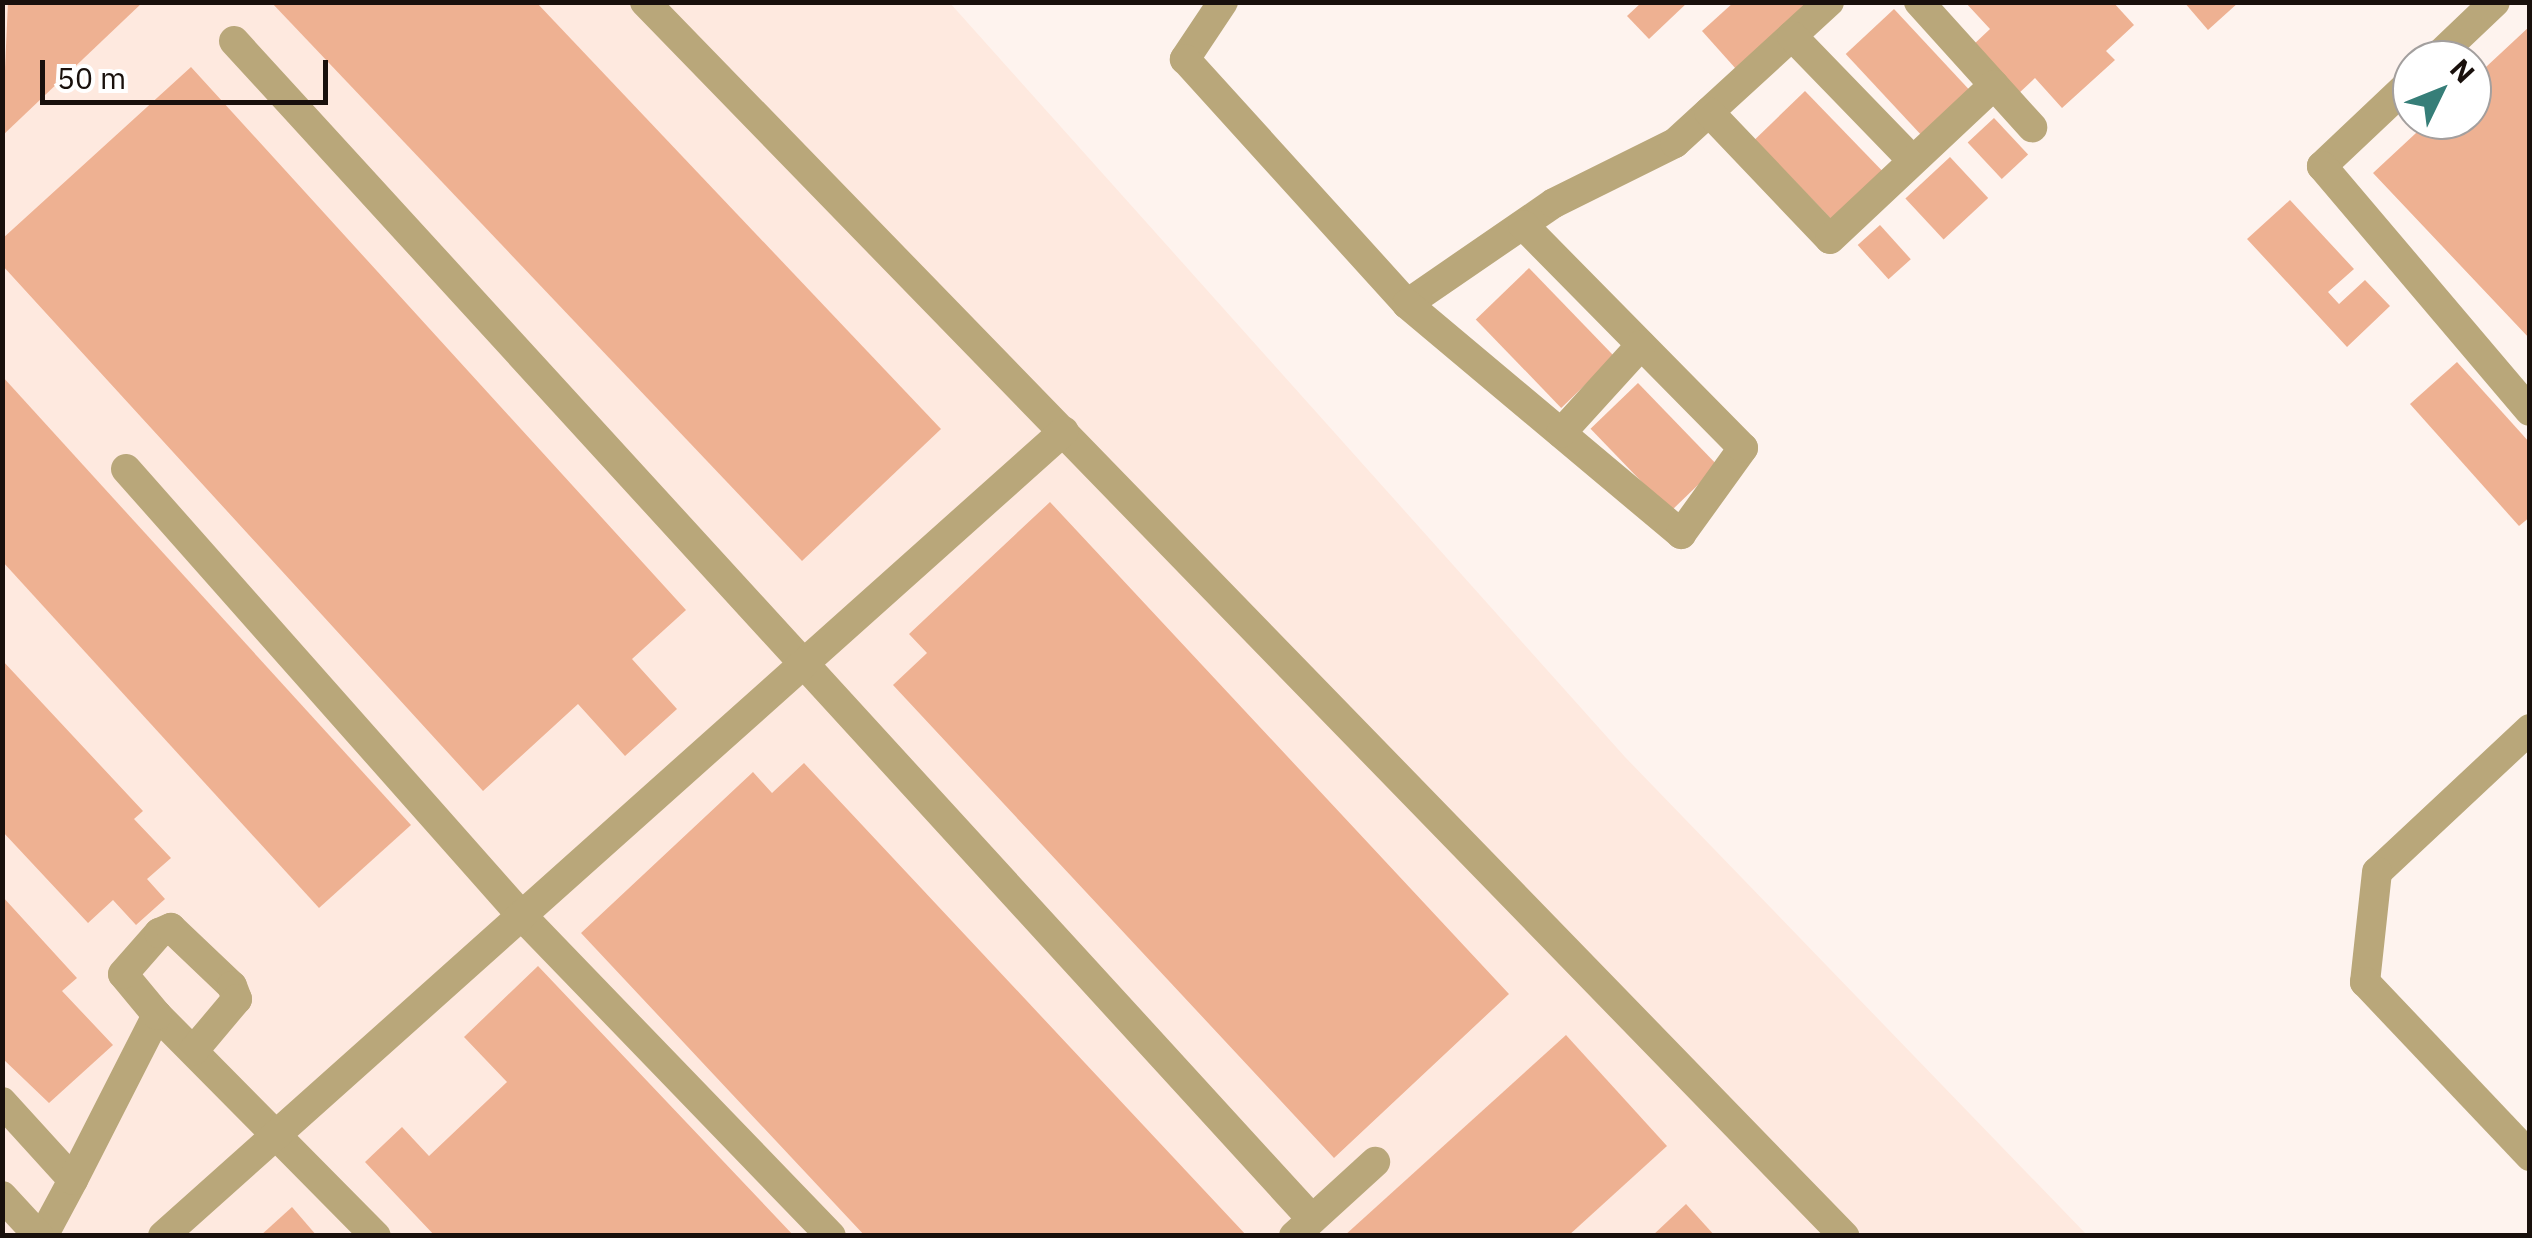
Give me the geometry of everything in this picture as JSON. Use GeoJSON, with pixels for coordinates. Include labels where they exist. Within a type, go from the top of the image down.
{"type":"FeatureCollection","features":[{"type":"Feature","properties":{"kind":"street"},"geometry":{"type":"LineString","coordinates":[[645,2],[1844,1236]]}},
{"type":"Feature","properties":{"kind":"street"},"geometry":{"type":"LineString","coordinates":[[1223,2],[1185,59],[1407,304],[1681,534],[1743,448],[1523,225]]}},
{"type":"Feature","properties":{"kind":"street"},"geometry":{"type":"LineString","coordinates":[[1407,304],[1523,225],[1675,143],[1829,2]]}},
{"type":"Feature","properties":{"kind":"street"},"geometry":{"type":"LineString","coordinates":[[1918,2],[2032,127]]}},
{"type":"Feature","properties":{"kind":"street"},"geometry":{"type":"LineString","coordinates":[[2455,40],[2495,2]]}},
{"type":"Feature","properties":{"kind":"street"},"geometry":{"type":"LineString","coordinates":[[1792,36],[1912,160]]}},
{"type":"Feature","properties":{"kind":"street"},"geometry":{"type":"LineString","coordinates":[[234,41],[802,665],[1303,1227],[1375,1162]]}},
{"type":"Feature","properties":{"kind":"street"},"geometry":{"type":"LineString","coordinates":[[1709,112],[1830,240],[1994,85]]}},
{"type":"Feature","properties":{"kind":"street"},"geometry":{"type":"LineString","coordinates":[[2392,100],[2322,166],[2530,411]]}},
{"type":"Feature","properties":{"kind":"street"},"geometry":{"type":"LineString","coordinates":[[1561,433],[1641,345]]}},
{"type":"Feature","properties":{"kind":"street"},"geometry":{"type":"LineString","coordinates":[[162,1236],[1064,431]]}},
{"type":"Feature","properties":{"kind":"street"},"geometry":{"type":"LineString","coordinates":[[126,469],[522,915],[831,1236]]}},
{"type":"Feature","properties":{"kind":"street"},"geometry":{"type":"LineString","coordinates":[[2530,729],[2377,872],[2365,982],[2530,1156]]}},
{"type":"Feature","properties":{"kind":"street"},"geometry":{"type":"LineString","coordinates":[[194,1050],[237,999],[220,973],[171,928],[158,932],[123,974],[157,1015],[280,1132],[376,1236]]}},
{"type":"Feature","properties":{"kind":"street"},"geometry":{"type":"LineString","coordinates":[[2,1196],[41,1236],[74,1180],[157,1015]]}},
{"type":"Feature","properties":{"kind":"street"},"geometry":{"type":"LineString","coordinates":[[2,1102],[74,1180]]}},
{"type":"Feature","properties":{"kind":"shaded area"},"geometry":{"type":"Polygon","coordinates":[[[2,3],[950,3],[1625,757],[2087,1235],[3,1235],[2,3]]]}},
{"type":"Feature","properties":{"kind":"building"},"geometry":{"type":"Polygon","coordinates":[[[8,2],[143,2],[2,136],[8,2]]]}},
{"type":"Feature","properties":{"kind":"building"},"geometry":{"type":"Polygon","coordinates":[[[271,2],[536,2],[941,429],[802,561],[271,2]]]}},
{"type":"Feature","properties":{"kind":"building"},"geometry":{"type":"Polygon","coordinates":[[[1642,2],[1688,2],[1649,39],[1627,16],[1642,2]]]}},
{"type":"Feature","properties":{"kind":"building"},"geometry":{"type":"Polygon","coordinates":[[[1734,2],[1810,2],[1736,69],[1702,31],[1734,2]]]}},
{"type":"Feature","properties":{"kind":"building"},"geometry":{"type":"Polygon","coordinates":[[[1965,2],[2113,2],[2134,25],[2106,51],[2115,60],[2062,108],[2035,78],[2017,95],[1972,46],[1990,29],[1965,2]]]}},
{"type":"Feature","properties":{"kind":"building"},"geometry":{"type":"Polygon","coordinates":[[[2184,2],[2239,2],[2208,30],[2184,2]]]}},
{"type":"Feature","properties":{"kind":"building"},"geometry":{"type":"Polygon","coordinates":[[[1894,9],[1970,91],[1922,136],[1846,54],[1894,9]]]}},
{"type":"Feature","properties":{"kind":"building"},"geometry":{"type":"Polygon","coordinates":[[[2530,26],[2530,339],[2373,173],[2408,140],[2492,140],[2492,61],[2530,26]]]}},
{"type":"Feature","properties":{"kind":"building"},"geometry":{"type":"Polygon","coordinates":[[[191,67],[686,610],[632,659],[677,709],[625,756],[578,704],[483,791],[2,265],[2,239],[191,67]]]}},
{"type":"Feature","properties":{"kind":"building"},"geometry":{"type":"Polygon","coordinates":[[[1805,91],[1883,172],[1832,220],[1755,140],[1805,91]]]}},
{"type":"Feature","properties":{"kind":"building"},"geometry":{"type":"Polygon","coordinates":[[[1994,118],[2028,155],[2002,179],[1968,143],[1994,118]]]}},
{"type":"Feature","properties":{"kind":"building"},"geometry":{"type":"Polygon","coordinates":[[[1950,157],[1988,198],[1944,240],[1905,199],[1950,157]]]}},
{"type":"Feature","properties":{"kind":"building"},"geometry":{"type":"Polygon","coordinates":[[[2290,200],[2354,269],[2328,292],[2339,304],[2365,280],[2390,306],[2347,347],[2247,239],[2290,200]]]}},
{"type":"Feature","properties":{"kind":"building"},"geometry":{"type":"Polygon","coordinates":[[[1880,225],[1911,259],[1888,279],[1858,245],[1880,225]]]}},
{"type":"Feature","properties":{"kind":"building"},"geometry":{"type":"Polygon","coordinates":[[[1529,268],[1614,356],[1561,408],[1476,319],[1529,268]]]}},
{"type":"Feature","properties":{"kind":"building"},"geometry":{"type":"Polygon","coordinates":[[[2457,362],[2530,443],[2530,517],[2519,526],[2410,404],[2457,362]]]}},
{"type":"Feature","properties":{"kind":"building"},"geometry":{"type":"Polygon","coordinates":[[[2,376],[411,825],[319,908],[2,561],[2,376]]]}},
{"type":"Feature","properties":{"kind":"building"},"geometry":{"type":"Polygon","coordinates":[[[1638,383],[1718,466],[1670,512],[1591,429],[1638,383]]]}},
{"type":"Feature","properties":{"kind":"building"},"geometry":{"type":"Polygon","coordinates":[[[1050,502],[1509,994],[1334,1158],[893,685],[927,653],[909,634],[1050,502]]]}},
{"type":"Feature","properties":{"kind":"building"},"geometry":{"type":"Polygon","coordinates":[[[2,660],[143,811],[134,819],[171,858],[147,879],[165,899],[136,925],[113,900],[88,923],[2,831],[2,660]]]}},
{"type":"Feature","properties":{"kind":"building"},"geometry":{"type":"Polygon","coordinates":[[[804,763],[1247,1236],[865,1236],[581,933],[753,772],[772,793],[804,763]]]}},
{"type":"Feature","properties":{"kind":"building"},"geometry":{"type":"Polygon","coordinates":[[[2,896],[77,978],[62,991],[113,1045],[49,1103],[2,1058],[2,896]]]}},
{"type":"Feature","properties":{"kind":"building"},"geometry":{"type":"Polygon","coordinates":[[[538,966],[794,1236],[435,1236],[365,1162],[402,1127],[429,1156],[507,1082],[464,1037],[538,966]]]}},
{"type":"Feature","properties":{"kind":"building"},"geometry":{"type":"Polygon","coordinates":[[[1566,1035],[1667,1146],[1568,1236],[1344,1236],[1566,1035]]]}},
{"type":"Feature","properties":{"kind":"building"},"geometry":{"type":"Polygon","coordinates":[[[1686,1204],[1715,1236],[1652,1236],[1686,1204]]]}},
{"type":"Feature","properties":{"kind":"building"},"geometry":{"type":"Polygon","coordinates":[[[292,1207],[317,1236],[260,1236],[292,1207]]]}}]}
